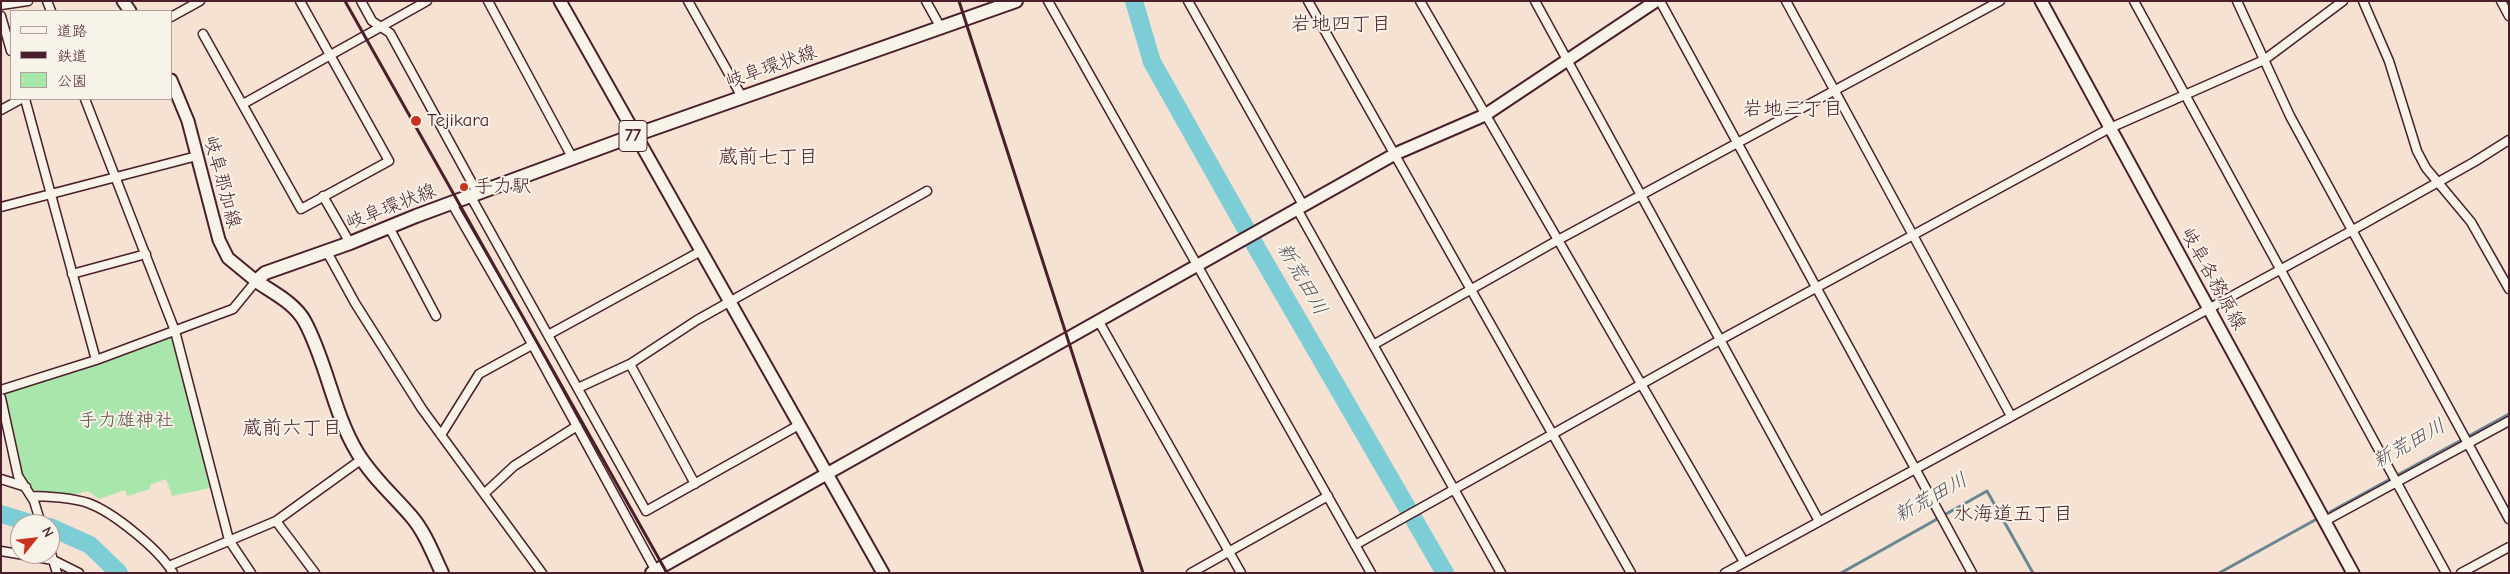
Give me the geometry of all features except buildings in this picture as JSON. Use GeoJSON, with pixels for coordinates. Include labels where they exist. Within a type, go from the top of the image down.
{"type":"FeatureCollection","features":[{"type":"Feature","properties":{"kind":"main road","name":"岐阜環状線"},"geometry":{"type":"LineString","coordinates":[[256,281],[265,273],[327,252],[636,135],[1016,1]]}},
{"type":"Feature","properties":{"kind":"main road"},"geometry":{"type":"LineString","coordinates":[[256,281],[289,303],[304,321],[343,423],[362,459],[371,474],[422,530],[442,573]]}},
{"type":"Feature","properties":{"kind":"street"},"geometry":{"type":"LineString","coordinates":[[1,5],[28,1]]}},
{"type":"Feature","properties":{"kind":"street"},"geometry":{"type":"LineString","coordinates":[[172,16],[200,1]]}},
{"type":"Feature","properties":{"kind":"street"},"geometry":{"type":"LineString","coordinates":[[203,34],[301,209],[389,161],[300,1]]}},
{"type":"Feature","properties":{"kind":"street"},"geometry":{"type":"LineString","coordinates":[[361,1],[372,21],[390,33],[548,335],[646,511],[799,425]]}},
{"type":"Feature","properties":{"kind":"street"},"geometry":{"type":"LineString","coordinates":[[243,104],[427,1]]}},
{"type":"Feature","properties":{"kind":"street"},"geometry":{"type":"LineString","coordinates":[[488,1],[573,159]]}},
{"type":"Feature","properties":{"kind":"street"},"geometry":{"type":"LineString","coordinates":[[560,1],[883,573]]}},
{"type":"Feature","properties":{"kind":"street"},"geometry":{"type":"LineString","coordinates":[[688,1],[742,97]]}},
{"type":"Feature","properties":{"kind":"street"},"geometry":{"type":"LineString","coordinates":[[926,1],[941,28]]}},
{"type":"Feature","properties":{"kind":"street"},"geometry":{"type":"LineString","coordinates":[[1048,1],[1371,573]]}},
{"type":"Feature","properties":{"kind":"street"},"geometry":{"type":"LineString","coordinates":[[1188,1],[1374,345],[1502,573]]}},
{"type":"Feature","properties":{"kind":"street"},"geometry":{"type":"LineString","coordinates":[[1308,1],[1554,433],[1631,573]]}},
{"type":"Feature","properties":{"kind":"street"},"geometry":{"type":"LineString","coordinates":[[1420,1],[1744,562]]}},
{"type":"Feature","properties":{"kind":"street"},"geometry":{"type":"LineString","coordinates":[[1535,1],[1819,521]]}},
{"type":"Feature","properties":{"kind":"street"},"geometry":{"type":"LineString","coordinates":[[452,204],[577,426],[655,572],[1098,320],[1395,154],[1485,115],[1656,1]]}},
{"type":"Feature","properties":{"kind":"street"},"geometry":{"type":"LineString","coordinates":[[1660,1],[1972,573]]}},
{"type":"Feature","properties":{"kind":"street"},"geometry":{"type":"LineString","coordinates":[[1786,1],[2011,416]]}},
{"type":"Feature","properties":{"kind":"street"},"geometry":{"type":"LineString","coordinates":[[1374,345],[1558,240],[2000,1]]}},
{"type":"Feature","properties":{"kind":"street","name":"岐阜各務原線"},"geometry":{"type":"LineString","coordinates":[[2041,1],[2354,573]]}},
{"type":"Feature","properties":{"kind":"street"},"geometry":{"type":"LineString","coordinates":[[2134,1],[2446,573]]}},
{"type":"Feature","properties":{"kind":"street"},"geometry":{"type":"LineString","coordinates":[[2237,1],[2290,116],[2509,519]]}},
{"type":"Feature","properties":{"kind":"street"},"geometry":{"type":"LineString","coordinates":[[1356,544],[1816,287],[2110,128],[2264,60],[2343,1]]}},
{"type":"Feature","properties":{"kind":"street"},"geometry":{"type":"LineString","coordinates":[[2363,1],[2389,60],[2417,151],[2438,183],[2471,222],[2509,288]]}},
{"type":"Feature","properties":{"kind":"street"},"geometry":{"type":"LineString","coordinates":[[2501,1],[2509,16]]}},
{"type":"Feature","properties":{"kind":"street"},"geometry":{"type":"LineString","coordinates":[[1,16],[10,48]]}},
{"type":"Feature","properties":{"kind":"street","name":"岐阜那加線"},"geometry":{"type":"LineString","coordinates":[[172,82],[188,121],[219,240],[228,258],[256,281]]}},
{"type":"Feature","properties":{"kind":"street"},"geometry":{"type":"LineString","coordinates":[[1,110],[19,100]]}},
{"type":"Feature","properties":{"kind":"street"},"geometry":{"type":"LineString","coordinates":[[25,100],[96,360]]}},
{"type":"Feature","properties":{"kind":"street"},"geometry":{"type":"LineString","coordinates":[[85,100],[117,177],[174,330],[229,540],[250,573]]}},
{"type":"Feature","properties":{"kind":"street"},"geometry":{"type":"LineString","coordinates":[[1725,573],[2438,183],[2509,140]]}},
{"type":"Feature","properties":{"kind":"street"},"geometry":{"type":"LineString","coordinates":[[1,207],[198,156]]}},
{"type":"Feature","properties":{"kind":"street"},"geometry":{"type":"LineString","coordinates":[[578,388],[630,364],[697,320],[926,191]]}},
{"type":"Feature","properties":{"kind":"street"},"geometry":{"type":"LineString","coordinates":[[323,196],[350,243]]}},
{"type":"Feature","properties":{"kind":"street"},"geometry":{"type":"LineString","coordinates":[[389,227],[436,316]]}},
{"type":"Feature","properties":{"kind":"street"},"geometry":{"type":"LineString","coordinates":[[548,335],[701,251]]}},
{"type":"Feature","properties":{"kind":"street"},"geometry":{"type":"LineString","coordinates":[[327,252],[355,303],[441,435],[542,573]]}},
{"type":"Feature","properties":{"kind":"street"},"geometry":{"type":"LineString","coordinates":[[72,274],[146,254]]}},
{"type":"Feature","properties":{"kind":"street"},"geometry":{"type":"LineString","coordinates":[[1,390],[96,360],[233,309],[256,281]]}},
{"type":"Feature","properties":{"kind":"street"},"geometry":{"type":"LineString","coordinates":[[1098,320],[1241,573]]}},
{"type":"Feature","properties":{"kind":"street"},"geometry":{"type":"LineString","coordinates":[[441,435],[479,374],[532,345]]}},
{"type":"Feature","properties":{"kind":"street"},"geometry":{"type":"LineString","coordinates":[[630,364],[695,484]]}},
{"type":"Feature","properties":{"kind":"street"},"geometry":{"type":"LineString","coordinates":[[1,398],[18,476],[33,499],[38,514]]}},
{"type":"Feature","properties":{"kind":"street"},"geometry":{"type":"LineString","coordinates":[[2325,521],[2509,421]]}},
{"type":"Feature","properties":{"kind":"street"},"geometry":{"type":"LineString","coordinates":[[485,493],[514,466],[577,426]]}},
{"type":"Feature","properties":{"kind":"street"},"geometry":{"type":"LineString","coordinates":[[33,499],[75,500],[89,503],[119,521],[160,554],[171,569],[229,540],[276,521],[362,459]]}},
{"type":"Feature","properties":{"kind":"street"},"geometry":{"type":"LineString","coordinates":[[1,479],[26,487]]}},
{"type":"Feature","properties":{"kind":"street"},"geometry":{"type":"LineString","coordinates":[[1191,573],[1328,496]]}},
{"type":"Feature","properties":{"kind":"street"},"geometry":{"type":"LineString","coordinates":[[276,521],[315,573]]}},
{"type":"Feature","properties":{"kind":"street"},"geometry":{"type":"LineString","coordinates":[[2461,573],[2509,547]]}},
{"type":"Feature","properties":{"kind":"street"},"geometry":{"type":"LineString","coordinates":[[60,564],[79,573]]}},
{"type":"Feature","properties":{"kind":"green space","name":"手力雄神社"},"geometry":{"type":"Polygon","coordinates":[[[175,331],[215,487],[172,496],[166,479],[150,485],[150,489],[127,496],[125,490],[99,499],[88,491],[57,499],[26,487],[18,476],[1,390],[175,331]]]}},
{"type":"Feature","properties":{"kind":"waterway","name":"新荒田川"},"geometry":{"type":"LineString","coordinates":[[1134,1],[1152,62],[1259,252],[1445,573]]}},
{"type":"Feature","properties":{"kind":"waterway","name":"新荒田川"},"geometry":{"type":"LineString","coordinates":[[2330,512],[2509,414]]}},
{"type":"Feature","properties":{"kind":"waterway","name":"新荒田川"},"geometry":{"type":"LineString","coordinates":[[1841,573],[1987,491],[2033,573]]}},
{"type":"Feature","properties":{"kind":"waterway"},"geometry":{"type":"LineString","coordinates":[[1,514],[10,517]]}},
{"type":"Feature","properties":{"kind":"waterway","name":"新荒田川"},"geometry":{"type":"LineString","coordinates":[[2219,573],[2315,520]]}},
{"type":"Feature","properties":{"kind":"waterway"},"geometry":{"type":"LineString","coordinates":[[60,532],[90,545],[119,573]]}},
{"type":"Feature","properties":{"kind":"railway"},"geometry":{"type":"LineString","coordinates":[[345,1],[667,573]]}},
{"type":"Feature","properties":{"kind":"railway"},"geometry":{"type":"LineString","coordinates":[[959,1],[1143,573]]}},
{"type":"Feature","properties":{"kind":"place","name":"Tejikara"},"geometry":{"type":"Point","coordinates":[416,121]}},
{"type":"Feature","properties":{"kind":"place","name":"手力駅"},"geometry":{"type":"Point","coordinates":[464,187]}},
{"type":"Feature","properties":{"kind":"district","name":"岩地四丁目"},"geometry":{"type":"Point","coordinates":[1341,24]}},
{"type":"Feature","properties":{"kind":"district","name":"岩地三丁目"},"geometry":{"type":"Point","coordinates":[1793,109]}},
{"type":"Feature","properties":{"kind":"district","name":"蔵前七丁目"},"geometry":{"type":"Point","coordinates":[768,157]}},
{"type":"Feature","properties":{"kind":"district","name":"蔵前六丁目"},"geometry":{"type":"Point","coordinates":[292,428]}},
{"type":"Feature","properties":{"kind":"district","name":"水海道五丁目"},"geometry":{"type":"Point","coordinates":[2013,514]}}]}
